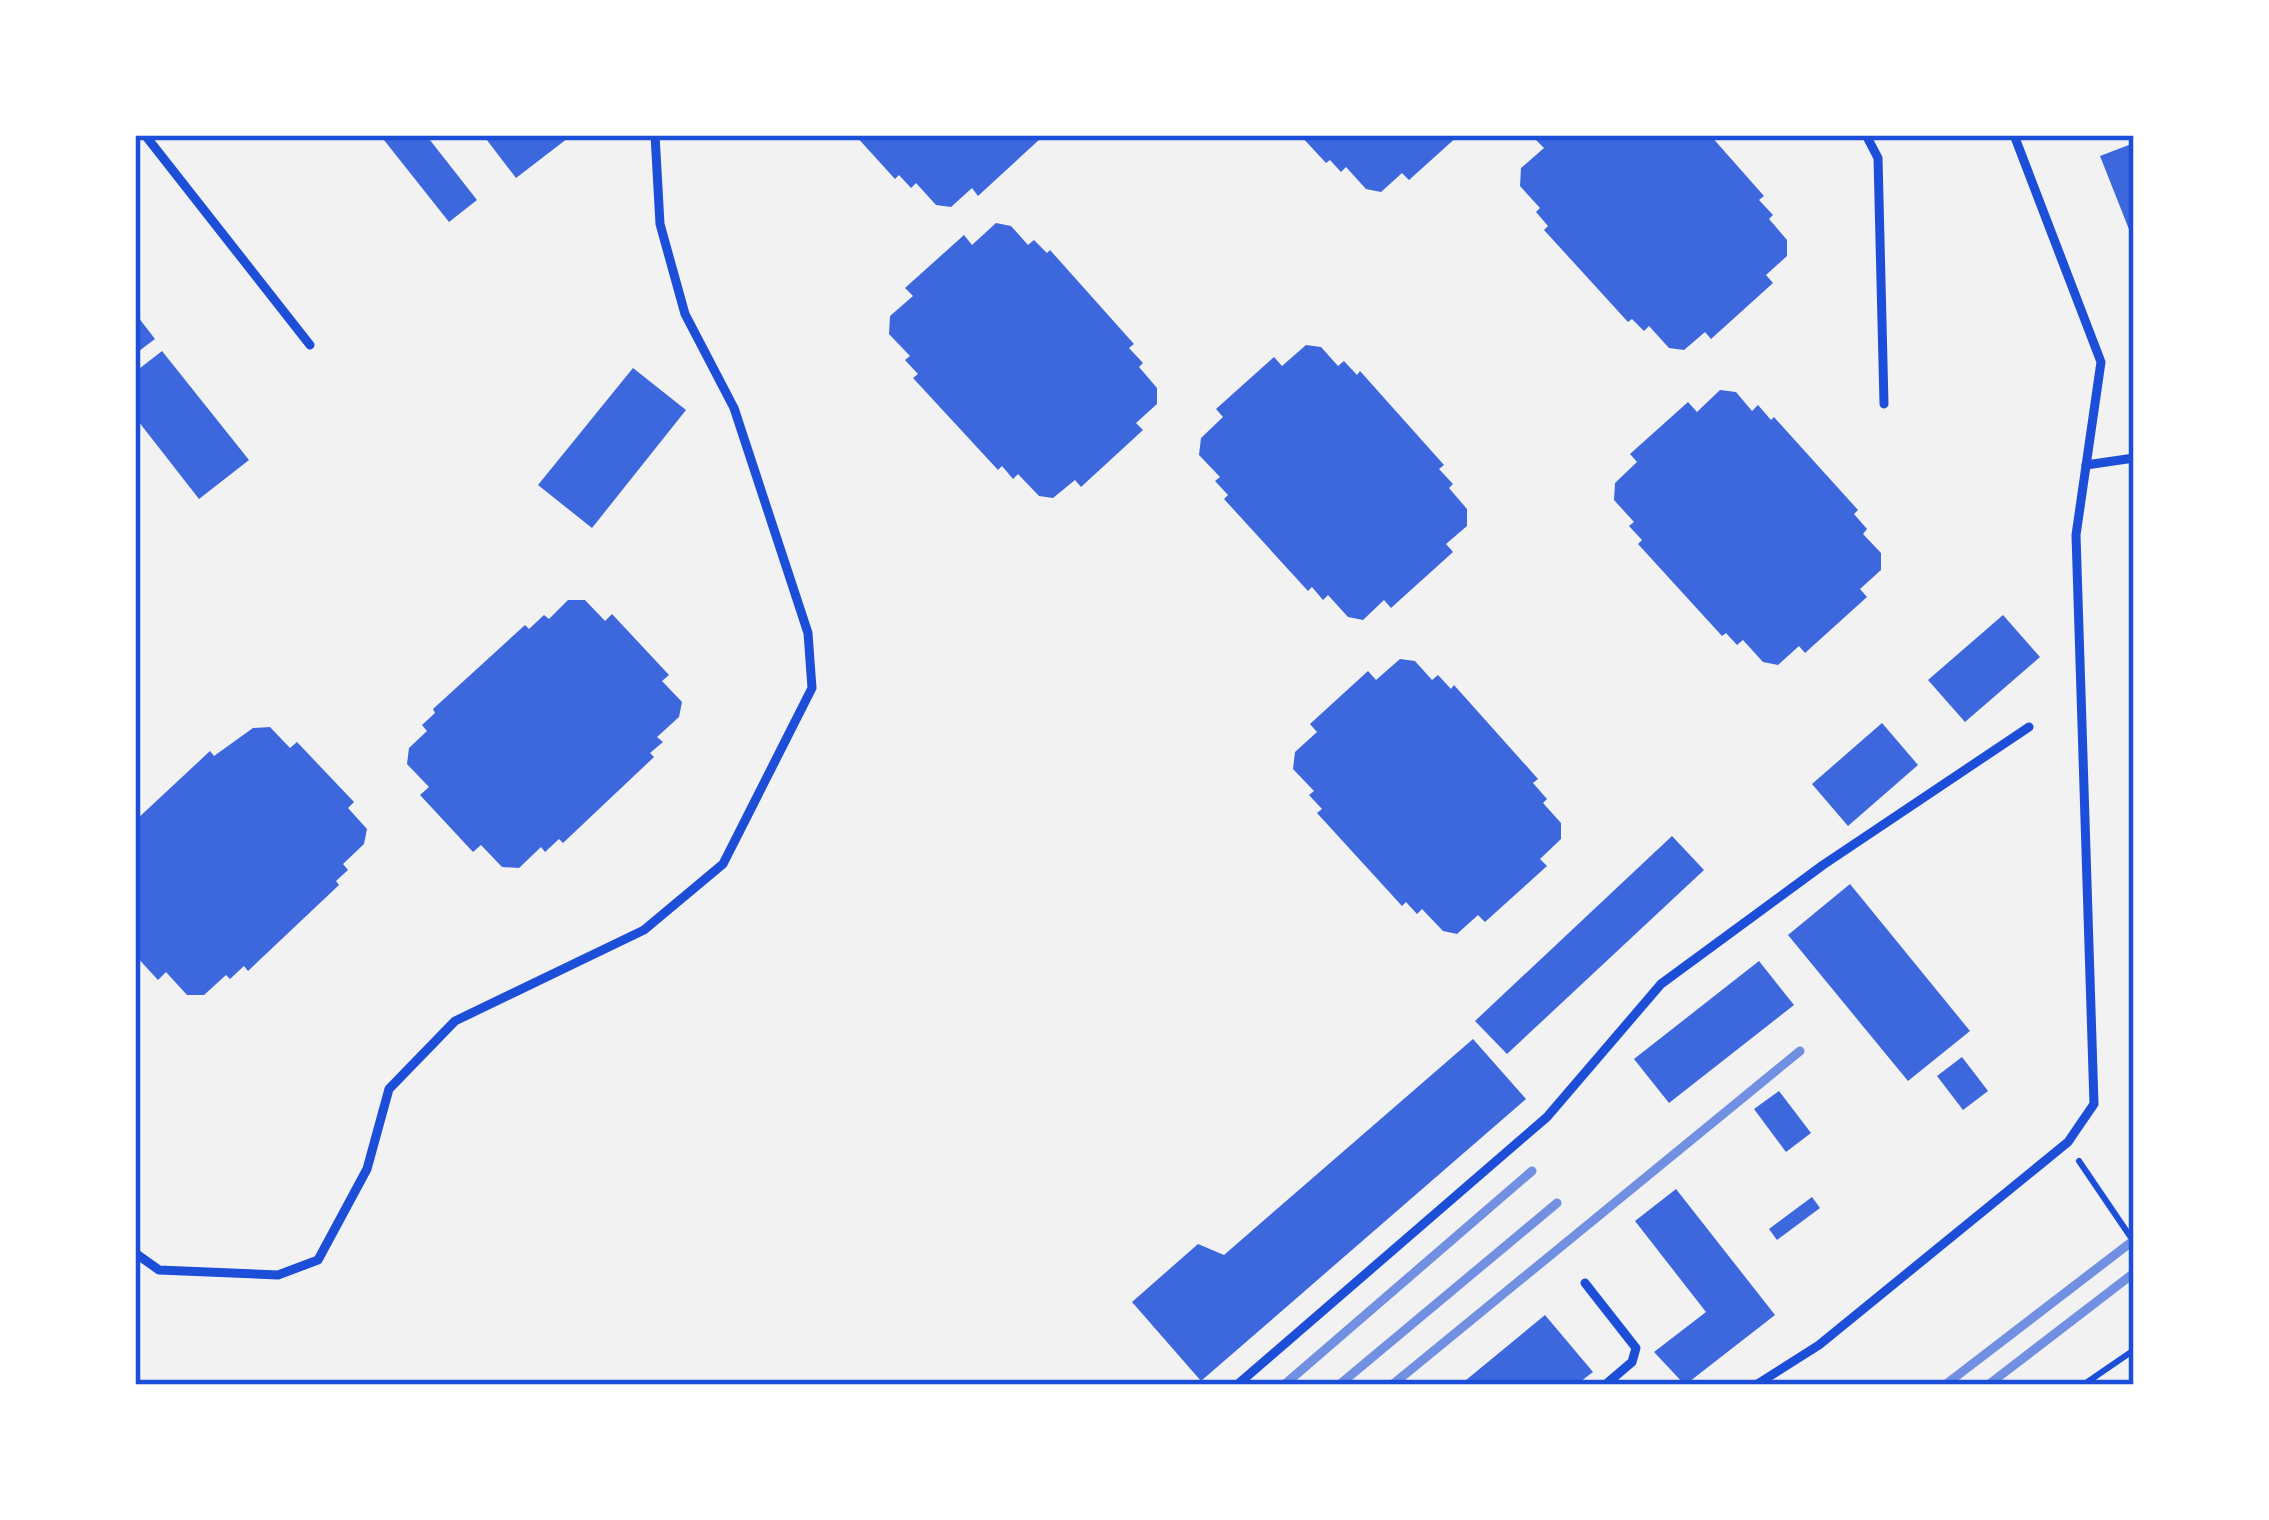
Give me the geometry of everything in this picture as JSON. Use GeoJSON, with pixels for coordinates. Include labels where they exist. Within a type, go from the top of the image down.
{"type":"FeatureCollection","features":[{"type":"Feature","properties":{"kind":"lane"},"geometry":{"type":"LineString","coordinates":[[145,135],[310,345]]}},
{"type":"Feature","properties":{"kind":"lane"},"geometry":{"type":"LineString","coordinates":[[135,1252],[159,1270],[278,1275],[318,1260],[367,1169],[389,1090],[454,1021],[644,930],[723,863],[812,688],[808,633],[734,408],[685,314],[660,224],[656,135]]}},
{"type":"Feature","properties":{"kind":"lane"},"geometry":{"type":"LineString","coordinates":[[1866,135],[1878,158],[1884,404]]}},
{"type":"Feature","properties":{"kind":"lane"},"geometry":{"type":"LineString","coordinates":[[1756,1385],[1819,1345],[2068,1142],[2094,1104],[2076,536],[2101,362],[2014,135]]}},
{"type":"Feature","properties":{"kind":"lane"},"geometry":{"type":"LineString","coordinates":[[2086,465],[2134,458]]}},
{"type":"Feature","properties":{"kind":"lane"},"geometry":{"type":"LineString","coordinates":[[1237,1385],[1547,1117],[1661,984],[1823,865],[2030,727]]}},
{"type":"Feature","properties":{"kind":"lane"},"geometry":{"type":"LineString","coordinates":[[1585,1283],[1636,1348],[1632,1362],[1605,1385]]}},
{"type":"Feature","properties":{"kind":"path"},"geometry":{"type":"LineString","coordinates":[[2068,1142],[2134,1242]]}},
{"type":"Feature","properties":{"kind":"path"},"geometry":{"type":"LineString","coordinates":[[2083,1385],[2134,1350]]}},
{"type":"Feature","properties":{"kind":"building"},"geometry":{"type":"Polygon","coordinates":[[[380,135],[426,135],[477,200],[449,222],[380,135]]]}},
{"type":"Feature","properties":{"kind":"building"},"geometry":{"type":"Polygon","coordinates":[[[483,135],[572,135],[516,178],[483,135]]]}},
{"type":"Feature","properties":{"kind":"building"},"geometry":{"type":"Polygon","coordinates":[[[855,135],[1036,135],[1040,139],[978,196],[972,188],[951,207],[936,205],[916,183],[911,188],[899,175],[895,179],[855,135]]]}},
{"type":"Feature","properties":{"kind":"building"},"geometry":{"type":"Polygon","coordinates":[[[1300,135],[1459,135],[1409,180],[1402,173],[1381,192],[1366,189],[1346,167],[1341,172],[1330,160],[1326,163],[1300,135]]]}},
{"type":"Feature","properties":{"kind":"building"},"geometry":{"type":"Polygon","coordinates":[[[1541,135],[1710,135],[1764,196],[1759,200],[1787,240],[1787,256],[1766,275],[1773,283],[1711,339],[1705,332],[1684,350],[1669,348],[1649,326],[1644,331],[1632,319],[1628,322],[1544,230],[1548,226],[1536,212],[1540,208],[1520,186],[1521,168],[1544,148],[1536,140],[1541,135]]]}},
{"type":"Feature","properties":{"kind":"building"},"geometry":{"type":"Polygon","coordinates":[[[2134,143],[2134,242],[2100,156],[2134,143]]]}},
{"type":"Feature","properties":{"kind":"building"},"geometry":{"type":"Polygon","coordinates":[[[996,223],[1011,226],[1028,245],[1034,240],[1047,253],[1050,250],[1134,344],[1129,348],[1157,388],[1157,404],[1136,423],[1143,430],[1081,487],[1075,480],[1053,498],[1039,496],[1018,474],[1013,479],[1002,466],[998,470],[913,378],[918,374],[905,360],[910,356],[889,334],[890,316],[913,296],[905,288],[964,235],[972,245],[996,223]]]}},
{"type":"Feature","properties":{"kind":"building"},"geometry":{"type":"Polygon","coordinates":[[[135,313],[155,339],[135,354],[135,313]]]}},
{"type":"Feature","properties":{"kind":"building"},"geometry":{"type":"Polygon","coordinates":[[[1306,345],[1321,347],[1338,366],[1344,361],[1357,375],[1360,371],[1444,465],[1439,469],[1467,509],[1467,526],[1446,544],[1453,552],[1391,608],[1384,600],[1363,620],[1348,617],[1328,595],[1323,600],[1312,587],[1308,591],[1224,499],[1228,495],[1215,481],[1220,477],[1199,455],[1201,438],[1223,417],[1216,409],[1274,357],[1282,366],[1306,345]]]}},
{"type":"Feature","properties":{"kind":"building"},"geometry":{"type":"Polygon","coordinates":[[[162,351],[249,460],[199,499],[135,417],[135,372],[162,351]]]}},
{"type":"Feature","properties":{"kind":"building"},"geometry":{"type":"Polygon","coordinates":[[[633,368],[686,410],[592,528],[538,485],[633,368]]]}},
{"type":"Feature","properties":{"kind":"building"},"geometry":{"type":"Polygon","coordinates":[[[1720,390],[1736,392],[1752,411],[1758,405],[1771,420],[1774,417],[1858,510],[1854,514],[1867,529],[1863,534],[1881,553],[1881,570],[1860,589],[1867,597],[1805,653],[1799,646],[1778,665],[1763,662],[1743,640],[1737,645],[1726,633],[1722,636],[1638,544],[1642,540],[1629,526],[1634,522],[1614,500],[1615,483],[1637,462],[1630,454],[1688,402],[1697,412],[1720,390]]]}},
{"type":"Feature","properties":{"kind":"building"},"geometry":{"type":"Polygon","coordinates":[[[568,600],[585,600],[605,621],[612,614],[669,675],[662,681],[682,702],[679,717],[657,737],[663,742],[650,753],[654,757],[563,843],[559,839],[545,852],[541,847],[519,868],[502,867],[481,845],[473,852],[420,795],[429,787],[407,764],[409,748],[427,731],[422,725],[435,713],[433,709],[525,625],[529,629],[544,615],[549,619],[568,600]]]}},
{"type":"Feature","properties":{"kind":"building"},"geometry":{"type":"Polygon","coordinates":[[[2003,615],[2040,657],[1965,722],[1928,680],[2003,615]]]}},
{"type":"Feature","properties":{"kind":"building"},"geometry":{"type":"Polygon","coordinates":[[[1400,659],[1415,661],[1432,680],[1438,675],[1451,689],[1454,685],[1538,779],[1533,783],[1547,799],[1543,803],[1561,823],[1561,839],[1540,859],[1547,866],[1485,922],[1478,915],[1457,934],[1443,931],[1422,909],[1417,914],[1406,902],[1402,906],[1317,813],[1322,809],[1309,795],[1314,791],[1293,769],[1295,752],[1317,732],[1310,724],[1368,671],[1376,680],[1400,659]]]}},
{"type":"Feature","properties":{"kind":"building"},"geometry":{"type":"Polygon","coordinates":[[[1882,723],[1918,765],[1848,826],[1812,784],[1882,723]]]}},
{"type":"Feature","properties":{"kind":"building"},"geometry":{"type":"Polygon","coordinates":[[[270,727],[290,748],[297,742],[354,802],[348,808],[367,829],[364,844],[343,864],[348,870],[336,881],[339,885],[248,971],[244,966],[230,979],[226,975],[204,995],[187,995],[166,972],[158,980],[135,955],[135,821],[210,751],[214,756],[253,728],[270,727]]]}},
{"type":"Feature","properties":{"kind":"building"},"geometry":{"type":"Polygon","coordinates":[[[1672,836],[1704,870],[1507,1054],[1475,1021],[1672,836]]]}},
{"type":"Feature","properties":{"kind":"building"},"geometry":{"type":"Polygon","coordinates":[[[1850,884],[1970,1031],[1908,1081],[1788,935],[1850,884]]]}},
{"type":"Feature","properties":{"kind":"building"},"geometry":{"type":"Polygon","coordinates":[[[1759,961],[1794,1005],[1669,1103],[1634,1059],[1759,961]]]}},
{"type":"Feature","properties":{"kind":"building"},"geometry":{"type":"Polygon","coordinates":[[[1473,1039],[1526,1099],[1201,1381],[1132,1302],[1198,1244],[1224,1255],[1473,1039]]]}},
{"type":"Feature","properties":{"kind":"building"},"geometry":{"type":"Polygon","coordinates":[[[1962,1057],[1988,1091],[1963,1110],[1937,1076],[1962,1057]]]}},
{"type":"Feature","properties":{"kind":"building"},"geometry":{"type":"Polygon","coordinates":[[[1779,1091],[1811,1133],[1786,1152],[1754,1109],[1779,1091]]]}},
{"type":"Feature","properties":{"kind":"building"},"geometry":{"type":"Polygon","coordinates":[[[1676,1189],[1775,1315],[1685,1385],[1654,1352],[1706,1312],[1635,1221],[1676,1189]]]}},
{"type":"Feature","properties":{"kind":"building"},"geometry":{"type":"Polygon","coordinates":[[[1812,1197],[1820,1208],[1777,1240],[1769,1229],[1812,1197]]]}},
{"type":"Feature","properties":{"kind":"building"},"geometry":{"type":"Polygon","coordinates":[[[1545,1315],[1593,1372],[1576,1385],[1460,1385],[1545,1315]]]}},
{"type":"Feature","properties":{"kind":"railway"},"geometry":{"type":"LineString","coordinates":[[1392,1385],[1800,1051]]}},
{"type":"Feature","properties":{"kind":"railway"},"geometry":{"type":"LineString","coordinates":[[1284,1385],[1532,1171]]}},
{"type":"Feature","properties":{"kind":"railway"},"geometry":{"type":"LineString","coordinates":[[1339,1385],[1557,1203]]}},
{"type":"Feature","properties":{"kind":"railway"},"geometry":{"type":"LineString","coordinates":[[1945,1385],[2134,1240]]}},
{"type":"Feature","properties":{"kind":"railway"},"geometry":{"type":"LineString","coordinates":[[1988,1385],[2134,1273]]}}]}
